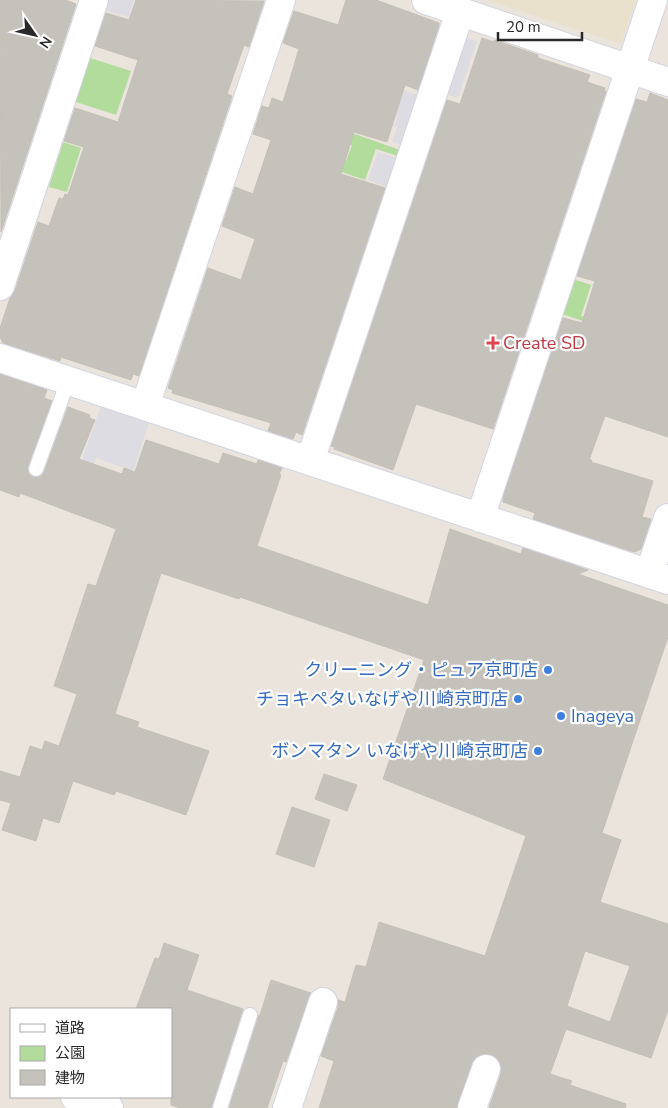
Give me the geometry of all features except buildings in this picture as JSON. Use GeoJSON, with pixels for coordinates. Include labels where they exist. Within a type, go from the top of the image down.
{"type":"FeatureCollection","features":[{"type":"Feature","properties":{"kind":"street"},"geometry":{"type":"LineString","coordinates":[[0,286],[94,0]]}},
{"type":"Feature","properties":{"kind":"street"},"geometry":{"type":"LineString","coordinates":[[145,406],[281,0]]}},
{"type":"Feature","properties":{"kind":"street"},"geometry":{"type":"LineString","coordinates":[[426,0],[668,82]]}},
{"type":"Feature","properties":{"kind":"street"},"geometry":{"type":"LineString","coordinates":[[480,518],[653,0]]}},
{"type":"Feature","properties":{"kind":"street"},"geometry":{"type":"LineString","coordinates":[[310,461],[460,12]]}},
{"type":"Feature","properties":{"kind":"street"},"geometry":{"type":"LineString","coordinates":[[0,358],[658,577],[668,518]]}},
{"type":"Feature","properties":{"kind":"street"},"geometry":{"type":"LineString","coordinates":[[287,1108],[323,1002]]}},
{"type":"Feature","properties":{"kind":"street"},"geometry":{"type":"LineString","coordinates":[[472,1108],[486,1069]]}},
{"type":"Feature","properties":{"kind":"street"},"geometry":{"type":"LineString","coordinates":[[78,1098],[109,1108]]}},
{"type":"Feature","properties":{"kind":"lane"},"geometry":{"type":"LineString","coordinates":[[36,469],[68,381]]}},
{"type":"Feature","properties":{"kind":"lane"},"geometry":{"type":"LineString","coordinates":[[220,1108],[250,1015]]}},
{"type":"Feature","properties":{"kind":"shaded area"},"geometry":{"type":"Polygon","coordinates":[[[108,0],[134,0],[129,17],[105,10],[108,0]]]}},
{"type":"Feature","properties":{"kind":"shaded area"},"geometry":{"type":"Polygon","coordinates":[[[487,0],[636,0],[621,44],[487,0]]]}},
{"type":"Feature","properties":{"kind":"shaded area"},"geometry":{"type":"Polygon","coordinates":[[[465,38],[477,41],[458,98],[446,94],[465,38]]]}},
{"type":"Feature","properties":{"kind":"shaded area"},"geometry":{"type":"Polygon","coordinates":[[[401,89],[418,95],[402,145],[392,142],[397,127],[394,126],[397,117],[392,115],[401,89]]]}},
{"type":"Feature","properties":{"kind":"shaded area"},"geometry":{"type":"Polygon","coordinates":[[[378,152],[397,158],[387,187],[368,180],[378,152]]]}},
{"type":"Feature","properties":{"kind":"shaded area"},"geometry":{"type":"Polygon","coordinates":[[[101,406],[149,423],[133,471],[96,458],[76,515],[64,510],[101,406]]]}},
{"type":"Feature","properties":{"kind":"green space"},"geometry":{"type":"Polygon","coordinates":[[[87,57],[131,71],[116,115],[73,101],[87,57]]]}},
{"type":"Feature","properties":{"kind":"green space"},"geometry":{"type":"Polygon","coordinates":[[[352,133],[400,150],[398,156],[376,149],[365,180],[339,171],[343,160],[346,161],[352,145],[348,144],[352,133]]]}},
{"type":"Feature","properties":{"kind":"green space"},"geometry":{"type":"Polygon","coordinates":[[[63,142],[81,148],[67,192],[49,187],[63,142]]]}},
{"type":"Feature","properties":{"kind":"green space"},"geometry":{"type":"Polygon","coordinates":[[[573,279],[591,285],[581,316],[605,324],[604,328],[562,314],[573,279]]]}},
{"type":"Feature","properties":{"kind":"place","name":"Create SD"},"geometry":{"type":"Point","coordinates":[493,343]}},
{"type":"Feature","properties":{"kind":"place","name":"クリーニング・ピュア京町店"},"geometry":{"type":"Point","coordinates":[548,670]}},
{"type":"Feature","properties":{"kind":"place","name":"チョキペタいなげや川崎京町店"},"geometry":{"type":"Point","coordinates":[518,699]}},
{"type":"Feature","properties":{"kind":"place","name":"Inageya"},"geometry":{"type":"Point","coordinates":[561,716]}},
{"type":"Feature","properties":{"kind":"place","name":"ボンマタン いなげや川崎京町店"},"geometry":{"type":"Point","coordinates":[538,751]}}]}
